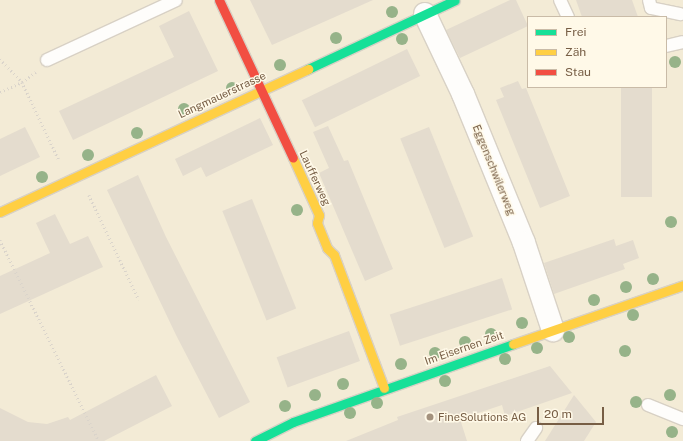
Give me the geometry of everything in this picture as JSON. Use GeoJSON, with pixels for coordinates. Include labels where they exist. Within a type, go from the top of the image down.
{"type":"FeatureCollection","features":[{"type":"Feature","properties":{"kind":"street","name":"Laufferweg"},"geometry":{"type":"LineString","coordinates":[[219,0],[319,215],[317,223],[327,248],[334,255],[384,388]]}},
{"type":"Feature","properties":{"kind":"street","name":"Langmauerstrasse"},"geometry":{"type":"LineString","coordinates":[[0,212],[455,0]]}},
{"type":"Feature","properties":{"kind":"street","name":"Eggenschwilerweg"},"geometry":{"type":"LineString","coordinates":[[425,14],[463,94],[518,229],[553,330]]}},
{"type":"Feature","properties":{"kind":"street","name":"Im Eisernen Zeit"},"geometry":{"type":"LineString","coordinates":[[255,441],[293,422],[384,388],[683,285]]}},
{"type":"Feature","properties":{"kind":"lane"},"geometry":{"type":"LineString","coordinates":[[47,60],[176,0]]}},
{"type":"Feature","properties":{"kind":"lane"},"geometry":{"type":"LineString","coordinates":[[560,0],[568,16]]}},
{"type":"Feature","properties":{"kind":"lane"},"geometry":{"type":"LineString","coordinates":[[649,0],[651,8],[680,14]]}},
{"type":"Feature","properties":{"kind":"lane"},"geometry":{"type":"LineString","coordinates":[[667,46],[683,42]]}},
{"type":"Feature","properties":{"kind":"lane"},"geometry":{"type":"LineString","coordinates":[[648,405],[683,419]]}},
{"type":"Feature","properties":{"kind":"lane"},"geometry":{"type":"LineString","coordinates":[[526,441],[536,428]]}},
{"type":"Feature","properties":{"kind":"path"},"geometry":{"type":"LineString","coordinates":[[0,59],[22,82],[60,162]]}},
{"type":"Feature","properties":{"kind":"path"},"geometry":{"type":"LineString","coordinates":[[0,92],[22,82]]}},
{"type":"Feature","properties":{"kind":"path"},"geometry":{"type":"LineString","coordinates":[[88,193],[139,300]]}},
{"type":"Feature","properties":{"kind":"path"},"geometry":{"type":"LineString","coordinates":[[0,240],[99,441]]}},
{"type":"Feature","properties":{"kind":"shaded area"},"geometry":{"type":"Polygon","coordinates":[[[0,0],[683,0],[683,441],[0,441],[0,0]]]}},
{"type":"Feature","properties":{"kind":"building"},"geometry":{"type":"Polygon","coordinates":[[[250,0],[373,0],[272,45],[250,0]]]}},
{"type":"Feature","properties":{"kind":"building"},"geometry":{"type":"Polygon","coordinates":[[[510,0],[516,0],[527,24],[527,26],[460,58],[446,30],[510,0]]]}},
{"type":"Feature","properties":{"kind":"building"},"geometry":{"type":"Polygon","coordinates":[[[576,0],[632,0],[638,16],[582,16],[576,0]]]}},
{"type":"Feature","properties":{"kind":"building"},"geometry":{"type":"Polygon","coordinates":[[[189,11],[218,71],[73,140],[59,111],[174,57],[159,26],[189,11]]]}},
{"type":"Feature","properties":{"kind":"building"},"geometry":{"type":"Polygon","coordinates":[[[407,49],[420,76],[315,127],[302,100],[407,49]]]}},
{"type":"Feature","properties":{"kind":"building"},"geometry":{"type":"Polygon","coordinates":[[[518,81],[522,89],[526,88],[570,196],[540,208],[496,100],[504,97],[500,88],[518,81]]]}},
{"type":"Feature","properties":{"kind":"building"},"geometry":{"type":"Polygon","coordinates":[[[621,88],[652,88],[652,197],[621,197],[621,88]]]}},
{"type":"Feature","properties":{"kind":"building"},"geometry":{"type":"Polygon","coordinates":[[[260,118],[273,145],[206,177],[201,167],[183,176],[175,159],[260,118]]]}},
{"type":"Feature","properties":{"kind":"building"},"geometry":{"type":"Polygon","coordinates":[[[328,126],[344,161],[348,160],[393,269],[365,281],[319,173],[329,168],[313,132],[328,126]]]}},
{"type":"Feature","properties":{"kind":"building"},"geometry":{"type":"Polygon","coordinates":[[[25,127],[40,157],[0,176],[0,139],[25,127]]]}},
{"type":"Feature","properties":{"kind":"building"},"geometry":{"type":"Polygon","coordinates":[[[429,127],[473,236],[444,248],[400,139],[429,127]]]}},
{"type":"Feature","properties":{"kind":"building"},"geometry":{"type":"Polygon","coordinates":[[[138,175],[166,237],[250,402],[219,418],[176,335],[107,190],[138,175]]]}},
{"type":"Feature","properties":{"kind":"building"},"geometry":{"type":"Polygon","coordinates":[[[252,199],[296,308],[267,320],[222,211],[252,199]]]}},
{"type":"Feature","properties":{"kind":"building"},"geometry":{"type":"Polygon","coordinates":[[[55,214],[70,244],[88,236],[103,267],[0,314],[0,276],[50,253],[36,223],[55,214]]]}},
{"type":"Feature","properties":{"kind":"building"},"geometry":{"type":"Polygon","coordinates":[[[614,239],[616,246],[633,240],[639,258],[623,264],[625,269],[554,294],[544,263],[614,239]]]}},
{"type":"Feature","properties":{"kind":"building"},"geometry":{"type":"Polygon","coordinates":[[[502,278],[512,309],[400,346],[390,314],[502,278]]]}},
{"type":"Feature","properties":{"kind":"building"},"geometry":{"type":"Polygon","coordinates":[[[349,331],[360,361],[288,387],[277,357],[349,331]]]}},
{"type":"Feature","properties":{"kind":"building"},"geometry":{"type":"Polygon","coordinates":[[[550,366],[572,393],[505,416],[502,405],[460,419],[467,441],[346,441],[398,420],[397,417],[550,366]]]}},
{"type":"Feature","properties":{"kind":"building"},"geometry":{"type":"Polygon","coordinates":[[[156,375],[172,406],[104,441],[0,441],[0,408],[28,422],[47,424],[68,417],[70,420],[156,375]]]}},
{"type":"Feature","properties":{"kind":"building"},"geometry":{"type":"Polygon","coordinates":[[[574,395],[596,422],[584,441],[545,441],[574,395]]]}},
{"type":"Feature","properties":{"kind":"traffic: fast"},"geometry":{"type":"LineString","coordinates":[[308,69],[455,0]]}},
{"type":"Feature","properties":{"kind":"traffic: fast"},"geometry":{"type":"LineString","coordinates":[[255,441],[293,422],[513,344]]}},
{"type":"Feature","properties":{"kind":"traffic: slow"},"geometry":{"type":"LineString","coordinates":[[0,212],[308,69]]}},
{"type":"Feature","properties":{"kind":"traffic: slow"},"geometry":{"type":"LineString","coordinates":[[293,158],[319,215],[317,223],[327,248],[334,255],[384,388]]}},
{"type":"Feature","properties":{"kind":"traffic: slow"},"geometry":{"type":"LineString","coordinates":[[513,344],[683,285]]}},
{"type":"Feature","properties":{"kind":"traffic: jam"},"geometry":{"type":"LineString","coordinates":[[219,0],[293,158]]}},
{"type":"Feature","properties":{"kind":"place","name":"FineSolutions AG"},"geometry":{"type":"Point","coordinates":[430,417]}}]}
